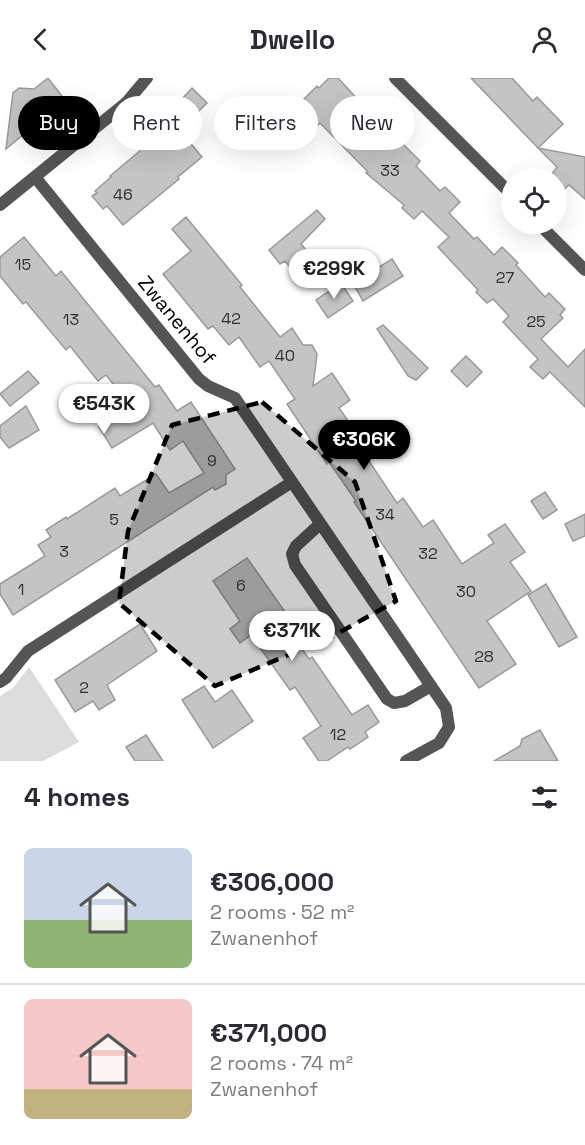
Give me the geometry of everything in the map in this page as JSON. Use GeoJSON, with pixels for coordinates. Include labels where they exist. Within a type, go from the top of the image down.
{"type":"FeatureCollection","features":[{"type":"Feature","properties":{"kind":"street"},"geometry":{"type":"LineString","coordinates":[[0,205],[126,103],[147,78]]}},
{"type":"Feature","properties":{"kind":"street"},"geometry":{"type":"LineString","coordinates":[[395,78],[501,184]]}},
{"type":"Feature","properties":{"kind":"street","name":"Zwanenhof"},"geometry":{"type":"LineString","coordinates":[[34,177],[199,379],[208,386],[235,398],[446,708],[449,727],[439,743],[406,761]]}},
{"type":"Feature","properties":{"kind":"street"},"geometry":{"type":"LineString","coordinates":[[549,234],[585,270]]}},
{"type":"Feature","properties":{"kind":"street"},"geometry":{"type":"LineString","coordinates":[[0,682],[28,651],[292,482]]}},
{"type":"Feature","properties":{"kind":"street"},"geometry":{"type":"LineString","coordinates":[[320,524],[296,546],[292,554],[295,565],[308,584],[387,699],[394,703],[405,701],[431,686]]}},
{"type":"Feature","properties":{"kind":"highlighted area"},"geometry":{"type":"Polygon","coordinates":[[[262,402],[355,482],[396,601],[335,635],[215,686],[119,603],[128,531],[172,425],[262,402]]]}},
{"type":"Feature","properties":{"kind":"shaded area"},"geometry":{"type":"Polygon","coordinates":[[[29,667],[79,742],[43,761],[0,761],[0,696],[13,688],[29,667]]]}},
{"type":"Feature","properties":{"kind":"building"},"geometry":{"type":"Polygon","coordinates":[[[48,78],[62,96],[18,96],[18,139],[6,149],[13,93],[19,88],[34,89],[48,78]]]}},
{"type":"Feature","properties":{"kind":"building"},"geometry":{"type":"Polygon","coordinates":[[[329,78],[338,78],[355,96],[330,96],[330,133],[320,123],[318,125],[318,96],[307,96],[317,86],[319,88],[329,78]]]}},
{"type":"Feature","properties":{"kind":"building"},"geometry":{"type":"Polygon","coordinates":[[[471,78],[512,78],[533,101],[537,97],[563,124],[538,148],[471,78]]]}},
{"type":"Feature","properties":{"kind":"building"},"geometry":{"type":"Polygon","coordinates":[[[192,88],[200,96],[185,96],[192,88]]]}},
{"type":"Feature","properties":{"kind":"building"},"geometry":{"type":"Polygon","coordinates":[[[202,98],[207,103],[202,108],[202,98]]]}},
{"type":"Feature","properties":{"kind":"building"},"geometry":{"type":"Polygon","coordinates":[[[538,148],[585,157],[585,199],[569,185],[567,187],[567,168],[557,167],[538,148]]]}},
{"type":"Feature","properties":{"kind":"building"},"geometry":{"type":"Polygon","coordinates":[[[141,150],[196,150],[202,157],[123,225],[107,206],[103,209],[92,196],[110,176],[141,150]]]}},
{"type":"Feature","properties":{"kind":"building"},"geometry":{"type":"Polygon","coordinates":[[[346,150],[409,150],[420,161],[416,166],[440,191],[445,187],[460,202],[449,213],[474,239],[477,237],[494,255],[502,247],[545,297],[549,293],[565,309],[560,315],[563,318],[541,339],[568,367],[585,349],[585,407],[550,372],[543,379],[530,367],[538,359],[503,322],[509,316],[493,299],[487,303],[438,247],[449,237],[422,211],[414,219],[402,208],[404,205],[366,173],[368,172],[346,150]]]}},
{"type":"Feature","properties":{"kind":"building"},"geometry":{"type":"Polygon","coordinates":[[[317,210],[325,219],[301,244],[306,250],[289,266],[285,261],[280,264],[269,250],[317,210]]]}},
{"type":"Feature","properties":{"kind":"building"},"geometry":{"type":"Polygon","coordinates":[[[186,217],[242,285],[240,287],[280,337],[292,328],[303,345],[312,345],[317,354],[313,386],[332,373],[350,400],[339,408],[347,419],[343,422],[397,503],[403,498],[423,527],[433,520],[462,564],[494,543],[488,535],[505,524],[525,552],[510,562],[531,591],[487,621],[516,664],[479,688],[354,502],[356,501],[329,462],[327,464],[287,404],[295,399],[269,361],[260,367],[239,337],[229,345],[213,326],[208,329],[163,274],[191,251],[172,229],[186,217]]]}},
{"type":"Feature","properties":{"kind":"building"},"geometry":{"type":"Polygon","coordinates":[[[24,237],[56,276],[61,271],[155,387],[159,385],[177,411],[191,402],[235,469],[226,475],[226,484],[215,490],[213,487],[13,615],[0,594],[0,584],[45,556],[38,545],[51,537],[46,530],[115,488],[120,496],[156,474],[169,493],[204,473],[183,441],[170,450],[153,423],[112,448],[99,427],[131,406],[106,375],[98,381],[70,346],[66,350],[26,302],[23,304],[0,276],[0,257],[24,237]]]}},
{"type":"Feature","properties":{"kind":"building"},"geometry":{"type":"Polygon","coordinates":[[[392,259],[403,276],[363,301],[353,283],[392,259]]]}},
{"type":"Feature","properties":{"kind":"building"},"geometry":{"type":"Polygon","coordinates":[[[341,283],[353,301],[328,318],[316,300],[341,283]]]}},
{"type":"Feature","properties":{"kind":"building"},"geometry":{"type":"Polygon","coordinates":[[[383,325],[428,368],[416,380],[408,376],[377,329],[383,325]]]}},
{"type":"Feature","properties":{"kind":"building"},"geometry":{"type":"Polygon","coordinates":[[[466,356],[482,372],[467,387],[451,371],[466,356]]]}},
{"type":"Feature","properties":{"kind":"building"},"geometry":{"type":"Polygon","coordinates":[[[28,371],[39,383],[10,406],[0,394],[28,371]]]}},
{"type":"Feature","properties":{"kind":"building"},"geometry":{"type":"Polygon","coordinates":[[[26,406],[39,430],[9,448],[0,437],[0,426],[26,406]]]}},
{"type":"Feature","properties":{"kind":"building"},"geometry":{"type":"Polygon","coordinates":[[[545,492],[557,510],[543,519],[531,501],[545,492]]]}},
{"type":"Feature","properties":{"kind":"building"},"geometry":{"type":"Polygon","coordinates":[[[585,514],[585,536],[573,541],[565,524],[585,514]]]}},
{"type":"Feature","properties":{"kind":"building"},"geometry":{"type":"Polygon","coordinates":[[[247,558],[295,626],[289,630],[309,659],[312,657],[352,715],[368,705],[379,722],[365,732],[368,737],[327,761],[319,761],[303,738],[321,726],[295,687],[290,690],[251,635],[240,643],[230,629],[240,621],[213,581],[247,558]]]}},
{"type":"Feature","properties":{"kind":"building"},"geometry":{"type":"Polygon","coordinates":[[[546,584],[577,637],[559,647],[528,595],[546,584]]]}},
{"type":"Feature","properties":{"kind":"building"},"geometry":{"type":"Polygon","coordinates":[[[140,624],[157,651],[107,685],[115,700],[99,710],[93,701],[75,712],[55,680],[140,624]]]}},
{"type":"Feature","properties":{"kind":"building"},"geometry":{"type":"Polygon","coordinates":[[[204,686],[215,702],[232,690],[253,721],[213,748],[182,700],[204,686]]]}},
{"type":"Feature","properties":{"kind":"building"},"geometry":{"type":"Polygon","coordinates":[[[540,730],[558,761],[494,761],[520,746],[522,739],[540,730]]]}},
{"type":"Feature","properties":{"kind":"building"},"geometry":{"type":"Polygon","coordinates":[[[146,735],[163,761],[135,761],[126,747],[146,735]]]}}]}
